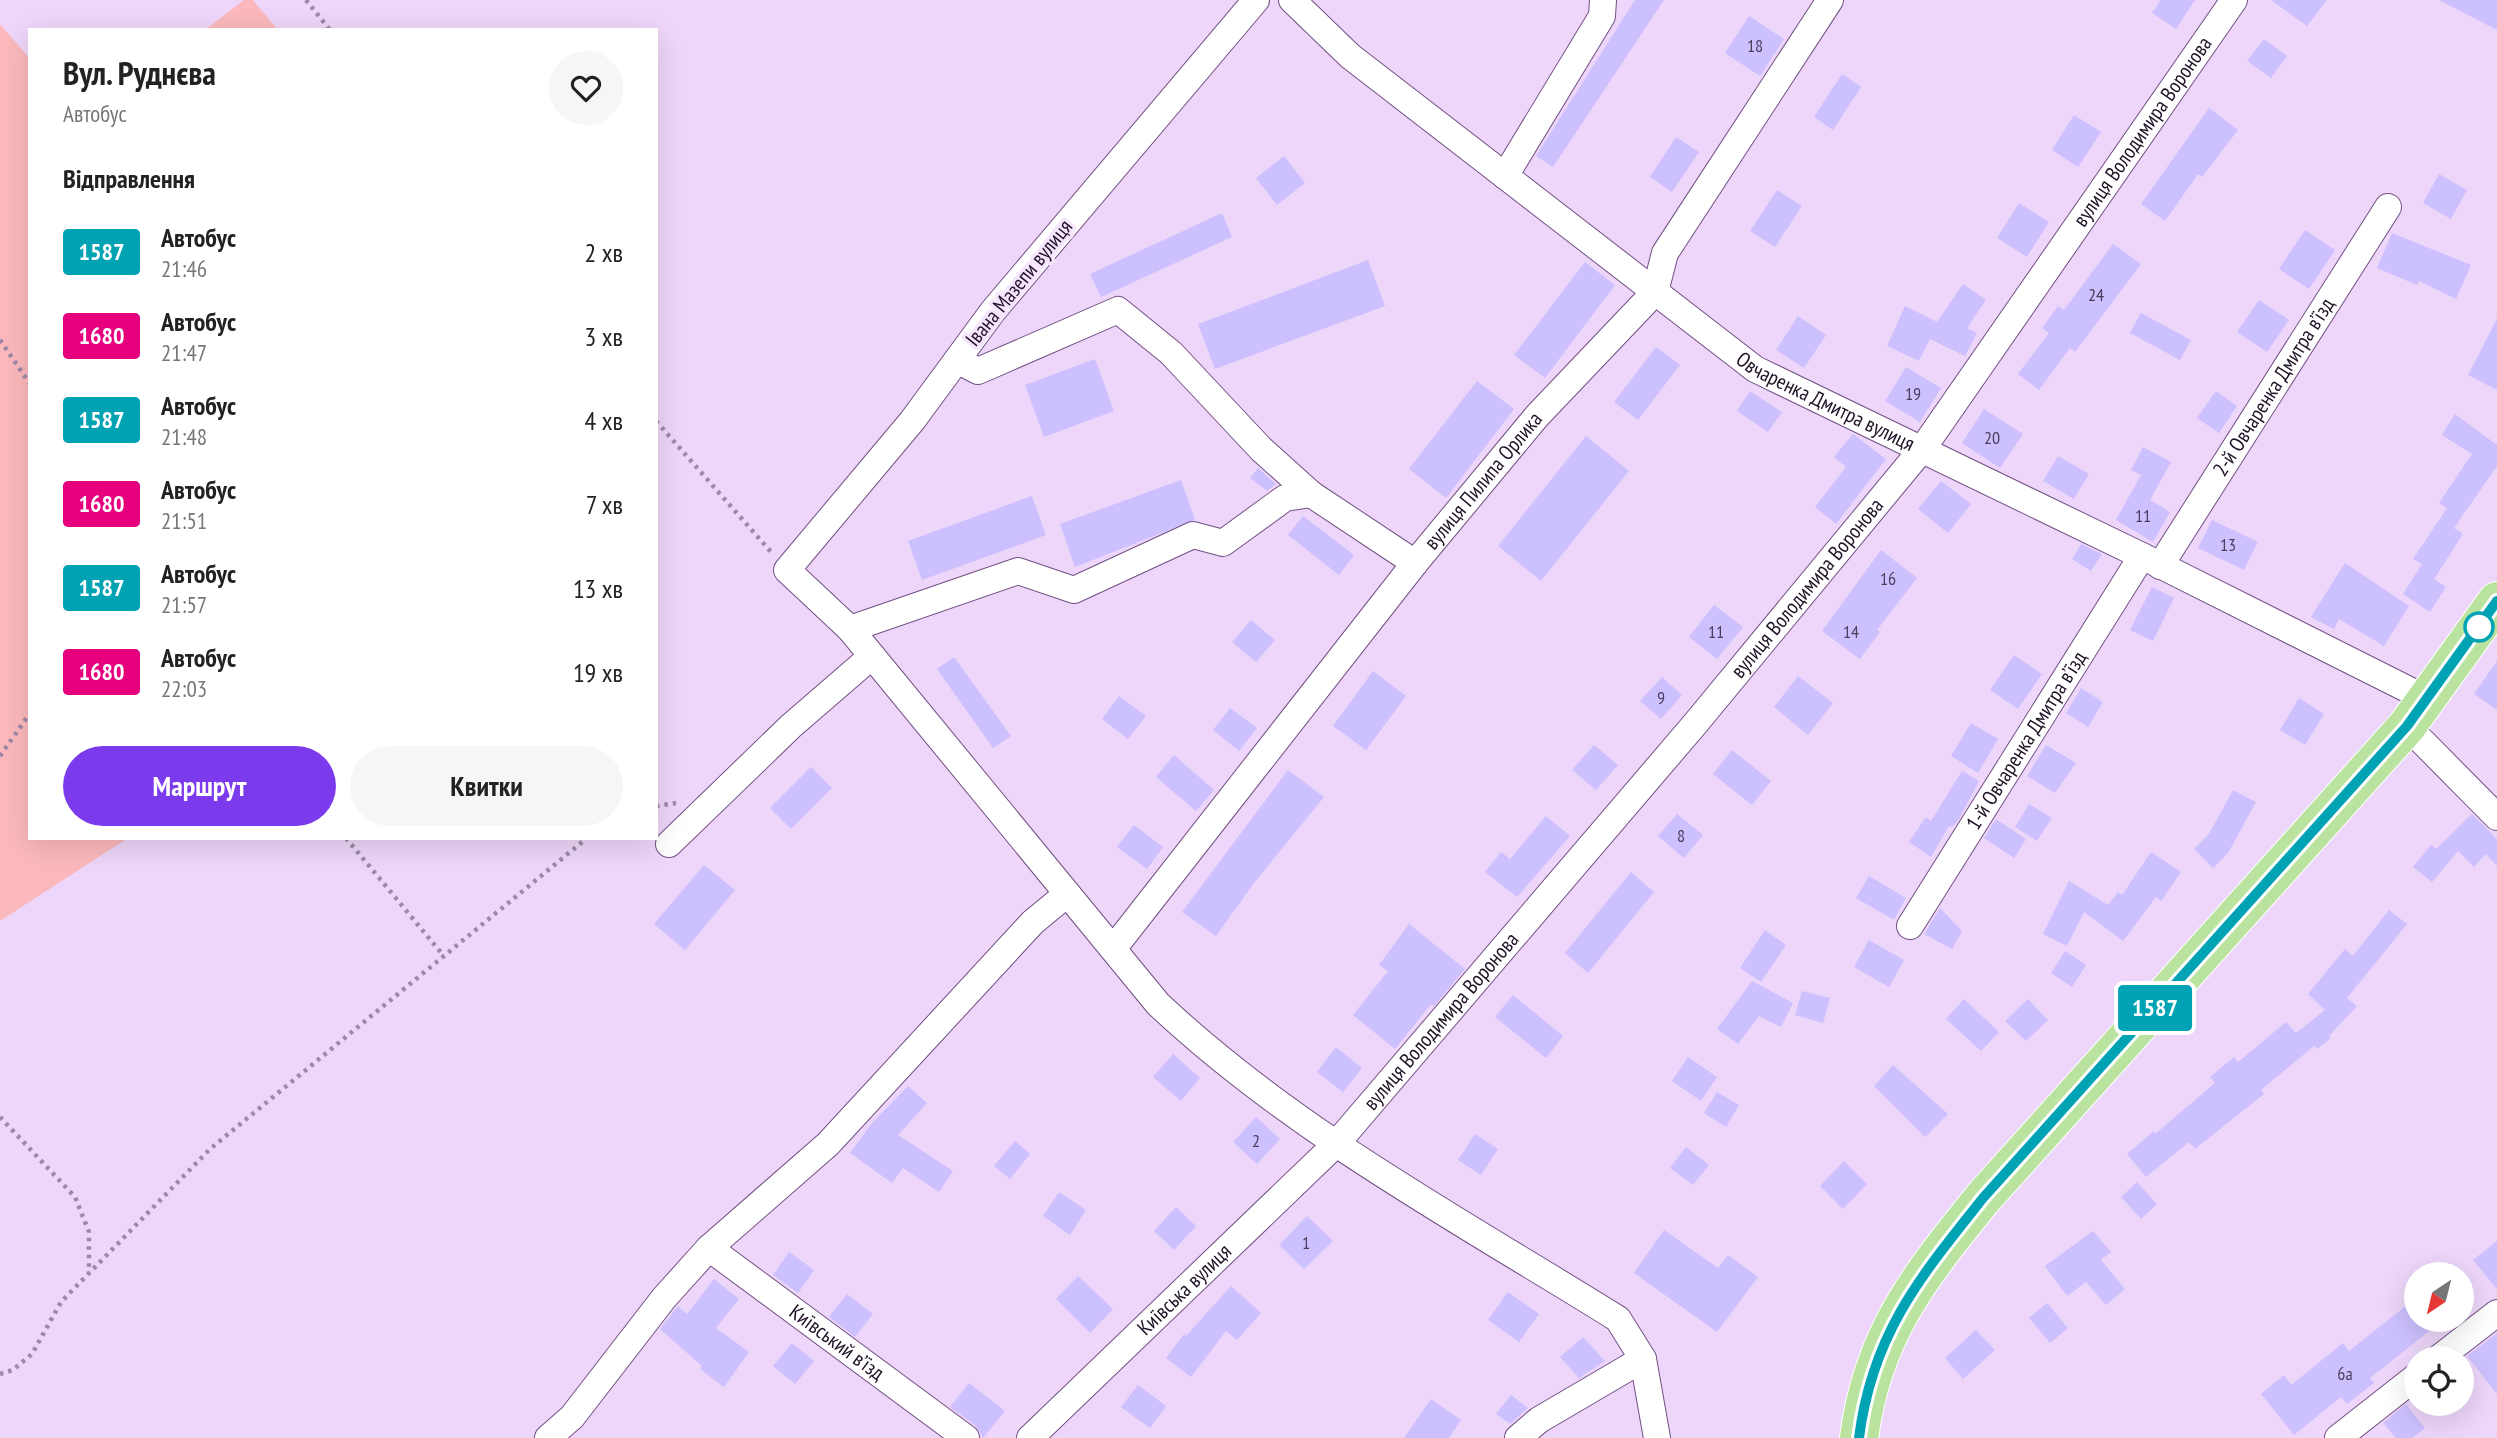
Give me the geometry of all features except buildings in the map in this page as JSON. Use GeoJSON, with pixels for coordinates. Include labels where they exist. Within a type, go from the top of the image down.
{"type":"FeatureCollection","features":[{"type":"Feature","properties":{"kind":"highway"},"geometry":{"type":"LineString","coordinates":[[1859,1438],[1863,1403],[1882,1343],[1906,1298],[1983,1198],[2416,712],[2497,601]]}},
{"type":"Feature","properties":{"kind":"street","name":"Івана Мазепи вулиця"},"geometry":{"type":"LineString","coordinates":[[787,570],[912,421],[993,310],[1256,0]]}},
{"type":"Feature","properties":{"kind":"street","name":"Овчаренка Дмитра вулиця"},"geometry":{"type":"LineString","coordinates":[[1292,0],[1350,56],[1755,369],[1923,448],[2151,561],[2416,712],[2497,817]]}},
{"type":"Feature","properties":{"kind":"street"},"geometry":{"type":"LineString","coordinates":[[1505,176],[1602,16],[1603,0]]}},
{"type":"Feature","properties":{"kind":"street","name":"вулиця Пилипа Орлика"},"geometry":{"type":"LineString","coordinates":[[1113,949],[1415,563],[1537,416],[1655,292],[1665,253],[1829,0]]}},
{"type":"Feature","properties":{"kind":"street","name":"вулиця Володимира Воронова"},"geometry":{"type":"LineString","coordinates":[[1337,1143],[1695,724],[1923,448],[2235,0]]}},
{"type":"Feature","properties":{"kind":"street","name":"2-й Овчаренка Дмитра в’їзд"},"geometry":{"type":"LineString","coordinates":[[2151,561],[2388,207]]}},
{"type":"Feature","properties":{"kind":"street"},"geometry":{"type":"LineString","coordinates":[[957,359],[978,371],[1118,310],[1171,353],[1261,449],[1311,494],[1415,563]]}},
{"type":"Feature","properties":{"kind":"street"},"geometry":{"type":"LineString","coordinates":[[850,629],[1018,571],[1074,590],[1193,535],[1223,543],[1285,498],[1311,494]]}},
{"type":"Feature","properties":{"kind":"street","name":"1-й Овчаренка Дмитра в’їзд"},"geometry":{"type":"LineString","coordinates":[[1910,926],[2151,561]]}},
{"type":"Feature","properties":{"kind":"street"},"geometry":{"type":"LineString","coordinates":[[787,570],[850,629],[1158,1004],[1211,1054],[1337,1143],[1618,1319],[1643,1359],[1657,1438]]}},
{"type":"Feature","properties":{"kind":"street"},"geometry":{"type":"LineString","coordinates":[[669,844],[791,726],[872,656]]}},
{"type":"Feature","properties":{"kind":"street"},"geometry":{"type":"LineString","coordinates":[[548,1438],[572,1417],[664,1298],[709,1248],[828,1144],[1033,922],[1068,894]]}},
{"type":"Feature","properties":{"kind":"street","name":"Київська вулиця"},"geometry":{"type":"LineString","coordinates":[[1030,1438],[1337,1143]]}},
{"type":"Feature","properties":{"kind":"street","name":"Київський в’їзд"},"geometry":{"type":"LineString","coordinates":[[709,1248],[966,1438]]}},
{"type":"Feature","properties":{"kind":"street"},"geometry":{"type":"LineString","coordinates":[[2455,1346],[2497,1313]]}},
{"type":"Feature","properties":{"kind":"street"},"geometry":{"type":"LineString","coordinates":[[1518,1438],[1539,1420],[1643,1359]]}},
{"type":"Feature","properties":{"kind":"street"},"geometry":{"type":"LineString","coordinates":[[2338,1438],[2404,1386]]}},
{"type":"Feature","properties":{"kind":"path"},"geometry":{"type":"LineString","coordinates":[[306,0],[328,28]]}},
{"type":"Feature","properties":{"kind":"path"},"geometry":{"type":"LineString","coordinates":[[0,340],[28,381]]}},
{"type":"Feature","properties":{"kind":"path"},"geometry":{"type":"LineString","coordinates":[[658,423],[787,570]]}},
{"type":"Feature","properties":{"kind":"path"},"geometry":{"type":"LineString","coordinates":[[0,756],[28,716]]}},
{"type":"Feature","properties":{"kind":"path"},"geometry":{"type":"LineString","coordinates":[[348,840],[443,955]]}},
{"type":"Feature","properties":{"kind":"path"},"geometry":{"type":"LineString","coordinates":[[0,1374],[13,1370],[32,1354],[61,1303],[210,1149],[585,840]]}},
{"type":"Feature","properties":{"kind":"path"},"geometry":{"type":"LineString","coordinates":[[0,1117],[75,1197],[89,1232],[89,1273]]}},
{"type":"Feature","properties":{"kind":"shaded area"},"geometry":{"type":"Polygon","coordinates":[[[244,0],[253,0],[276,28],[208,28],[244,0]]]}},
{"type":"Feature","properties":{"kind":"shaded area"},"geometry":{"type":"Polygon","coordinates":[[[0,24],[28,57],[28,840],[125,840],[0,921],[0,24]]]}},
{"type":"Feature","properties":{"kind":"bus line","name":"1587"},"geometry":{"type":"LineString","coordinates":[[1859,1438],[1863,1403],[1882,1343],[1906,1298],[1942,1249],[1983,1198],[2407,726],[2497,601]]}}]}
